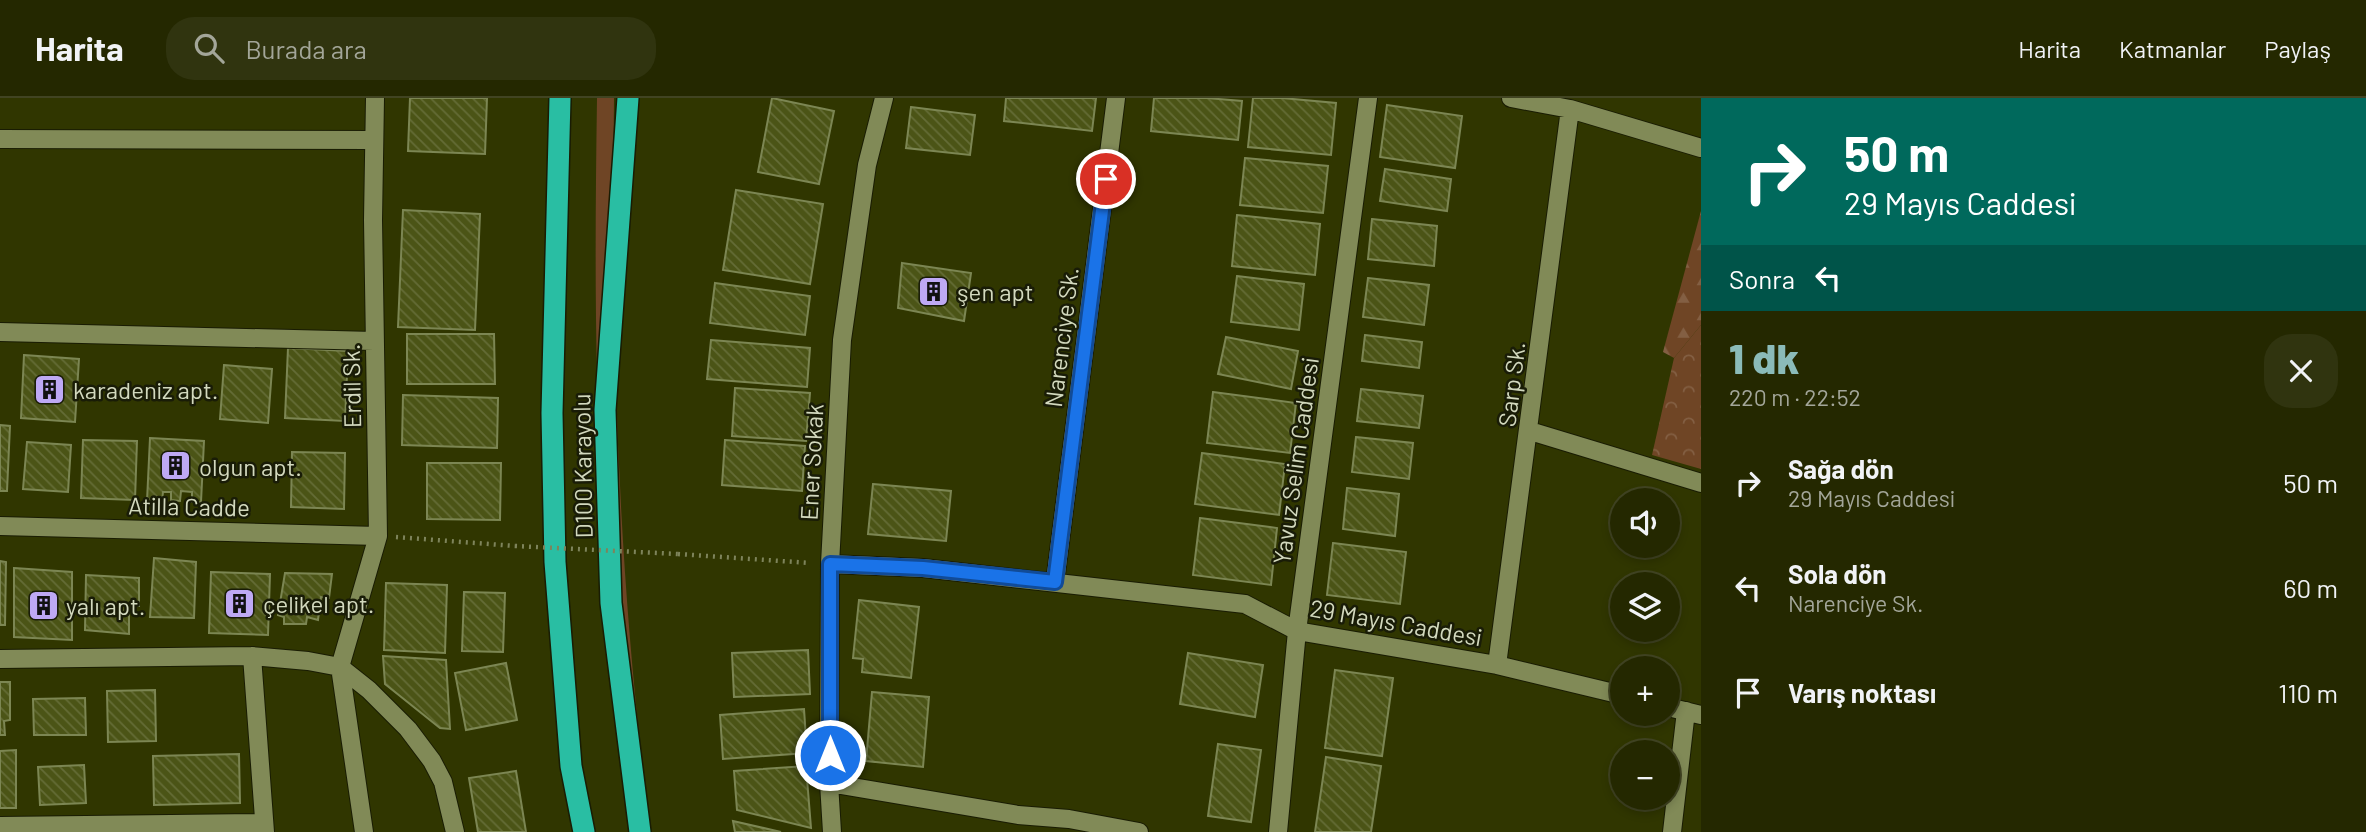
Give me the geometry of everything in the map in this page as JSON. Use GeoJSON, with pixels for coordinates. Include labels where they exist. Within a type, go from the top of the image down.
{"type":"FeatureCollection","features":[{"type":"Feature","properties":{"kind":"highway","name":"D100 Karayolu"},"geometry":{"type":"LineString","coordinates":[[560,98],[552,413],[555,562],[571,766],[584,832]]}},
{"type":"Feature","properties":{"kind":"highway","name":"D100 Karayolu"},"geometry":{"type":"LineString","coordinates":[[628,99],[606,410],[611,603],[640,832]]}},
{"type":"Feature","properties":{"kind":"street","name":"Erdil Sk."},"geometry":{"type":"LineString","coordinates":[[340,667],[377,536],[374,341],[375,98]]}},
{"type":"Feature","properties":{"kind":"street","name":"Ener Sokak"},"geometry":{"type":"LineString","coordinates":[[832,832],[830,564],[842,340],[867,165],[884,98]]}},
{"type":"Feature","properties":{"kind":"street","name":"Narenciye Sk."},"geometry":{"type":"LineString","coordinates":[[1055,582],[1116,98]]}},
{"type":"Feature","properties":{"kind":"street","name":"Yavuz Selim Caddesi"},"geometry":{"type":"LineString","coordinates":[[1278,832],[1297,631],[1368,98]]}},
{"type":"Feature","properties":{"kind":"street"},"geometry":{"type":"LineString","coordinates":[[1511,98],[1570,109],[1701,148]]}},
{"type":"Feature","properties":{"kind":"street","name":"Sarp Sk."},"geometry":{"type":"LineString","coordinates":[[1497,665],[1530,431],[1570,109]]}},
{"type":"Feature","properties":{"kind":"street"},"geometry":{"type":"LineString","coordinates":[[0,139],[374,140]]}},
{"type":"Feature","properties":{"kind":"street"},"geometry":{"type":"LineString","coordinates":[[0,332],[374,341]]}},
{"type":"Feature","properties":{"kind":"street"},"geometry":{"type":"LineString","coordinates":[[1530,431],[1701,483]]}},
{"type":"Feature","properties":{"kind":"street","name":"Atilla Cadde"},"geometry":{"type":"LineString","coordinates":[[0,526],[377,536]]}},
{"type":"Feature","properties":{"kind":"street","name":"29 Mayıs Caddesi"},"geometry":{"type":"LineString","coordinates":[[830,564],[923,568],[1245,604],[1297,631],[1497,665],[1610,692]]}},
{"type":"Feature","properties":{"kind":"street"},"geometry":{"type":"LineString","coordinates":[[0,826],[264,828],[252,656]]}},
{"type":"Feature","properties":{"kind":"street"},"geometry":{"type":"LineString","coordinates":[[0,659],[252,656],[309,661],[340,667],[369,690],[408,729],[432,761],[443,782],[455,832]]}},
{"type":"Feature","properties":{"kind":"street"},"geometry":{"type":"LineString","coordinates":[[340,667],[364,832]]}},
{"type":"Feature","properties":{"kind":"street"},"geometry":{"type":"LineString","coordinates":[[1672,832],[1694,713]]}},
{"type":"Feature","properties":{"kind":"street"},"geometry":{"type":"LineString","coordinates":[[830,783],[1022,824],[1069,819],[1139,832]]}},
{"type":"Feature","properties":{"kind":"path"},"geometry":{"type":"LineString","coordinates":[[377,536],[514,547],[830,564]]}},
{"type":"Feature","properties":{"kind":"green space"},"geometry":{"type":"Polygon","coordinates":[[[597,98],[614,98],[614,282],[619,466],[631,649],[651,832],[632,832],[606,551],[597,356],[597,98]]]}},
{"type":"Feature","properties":{"kind":"green space"},"geometry":{"type":"Polygon","coordinates":[[[1701,211],[1701,325],[1674,358],[1663,352],[1701,211]]]}},
{"type":"Feature","properties":{"kind":"green space"},"geometry":{"type":"Polygon","coordinates":[[[1701,325],[1701,469],[1652,455],[1674,358],[1701,325]]]}},
{"type":"Feature","properties":{"kind":"building"},"geometry":{"type":"Polygon","coordinates":[[[410,98],[487,98],[485,154],[408,151],[410,98]]]}},
{"type":"Feature","properties":{"kind":"building"},"geometry":{"type":"Polygon","coordinates":[[[772,98],[834,111],[819,184],[758,172],[772,98]]]}},
{"type":"Feature","properties":{"kind":"building"},"geometry":{"type":"Polygon","coordinates":[[[1006,98],[1096,98],[1092,131],[1004,121],[1006,98]]]}},
{"type":"Feature","properties":{"kind":"building"},"geometry":{"type":"Polygon","coordinates":[[[1154,98],[1242,101],[1238,140],[1151,131],[1154,98]]]}},
{"type":"Feature","properties":{"kind":"building"},"geometry":{"type":"Polygon","coordinates":[[[1253,98],[1336,103],[1331,155],[1248,147],[1253,98]]]}},
{"type":"Feature","properties":{"kind":"building"},"geometry":{"type":"Polygon","coordinates":[[[1387,105],[1462,116],[1455,168],[1380,157],[1387,105]]]}},
{"type":"Feature","properties":{"kind":"building"},"geometry":{"type":"Polygon","coordinates":[[[911,107],[975,115],[970,155],[906,148],[911,107]]]}},
{"type":"Feature","properties":{"kind":"building"},"geometry":{"type":"Polygon","coordinates":[[[1245,158],[1328,166],[1323,213],[1240,205],[1245,158]]]}},
{"type":"Feature","properties":{"kind":"building"},"geometry":{"type":"Polygon","coordinates":[[[1385,169],[1451,179],[1447,211],[1380,201],[1385,169]]]}},
{"type":"Feature","properties":{"kind":"building"},"geometry":{"type":"Polygon","coordinates":[[[736,190],[823,204],[810,284],[723,270],[736,190]]]}},
{"type":"Feature","properties":{"kind":"building"},"geometry":{"type":"Polygon","coordinates":[[[403,210],[480,214],[475,330],[398,327],[403,210]]]}},
{"type":"Feature","properties":{"kind":"building"},"geometry":{"type":"Polygon","coordinates":[[[1237,215],[1320,224],[1315,275],[1232,266],[1237,215]]]}},
{"type":"Feature","properties":{"kind":"building"},"geometry":{"type":"Polygon","coordinates":[[[1372,219],[1437,226],[1434,266],[1368,259],[1372,219]]]}},
{"type":"Feature","properties":{"kind":"building","name":"şen apt"},"geometry":{"type":"Polygon","coordinates":[[[902,263],[971,273],[964,321],[898,308],[902,263]]]}},
{"type":"Feature","properties":{"kind":"building"},"geometry":{"type":"Polygon","coordinates":[[[1237,276],[1304,284],[1299,330],[1231,322],[1237,276]]]}},
{"type":"Feature","properties":{"kind":"building"},"geometry":{"type":"Polygon","coordinates":[[[1368,278],[1429,285],[1424,325],[1363,317],[1368,278]]]}},
{"type":"Feature","properties":{"kind":"building"},"geometry":{"type":"Polygon","coordinates":[[[715,283],[810,296],[805,335],[710,323],[715,283]]]}},
{"type":"Feature","properties":{"kind":"building"},"geometry":{"type":"Polygon","coordinates":[[[407,334],[494,334],[495,384],[407,384],[407,334]]]}},
{"type":"Feature","properties":{"kind":"building"},"geometry":{"type":"Polygon","coordinates":[[[1365,335],[1422,342],[1419,368],[1362,361],[1365,335]]]}},
{"type":"Feature","properties":{"kind":"building"},"geometry":{"type":"Polygon","coordinates":[[[1226,337],[1298,351],[1291,389],[1218,374],[1226,337]]]}},
{"type":"Feature","properties":{"kind":"building"},"geometry":{"type":"Polygon","coordinates":[[[711,340],[810,348],[807,387],[707,379],[711,340]]]}},
{"type":"Feature","properties":{"kind":"building"},"geometry":{"type":"Polygon","coordinates":[[[288,348],[348,351],[345,421],[285,418],[288,348]]]}},
{"type":"Feature","properties":{"kind":"building","name":"karadeniz apt."},"geometry":{"type":"Polygon","coordinates":[[[24,355],[79,359],[75,422],[21,418],[24,355]]]}},
{"type":"Feature","properties":{"kind":"building"},"geometry":{"type":"Polygon","coordinates":[[[224,365],[272,369],[268,423],[220,419],[224,365]]]}},
{"type":"Feature","properties":{"kind":"building"},"geometry":{"type":"Polygon","coordinates":[[[735,388],[810,393],[806,441],[732,436],[735,388]]]}},
{"type":"Feature","properties":{"kind":"building"},"geometry":{"type":"Polygon","coordinates":[[[1361,389],[1423,396],[1419,428],[1357,421],[1361,389]]]}},
{"type":"Feature","properties":{"kind":"building"},"geometry":{"type":"Polygon","coordinates":[[[1213,392],[1296,403],[1290,453],[1207,443],[1213,392]]]}},
{"type":"Feature","properties":{"kind":"building"},"geometry":{"type":"Polygon","coordinates":[[[403,395],[498,398],[497,448],[402,445],[403,395]]]}},
{"type":"Feature","properties":{"kind":"building"},"geometry":{"type":"Polygon","coordinates":[[[0,425],[10,426],[7,491],[0,491],[0,425]]]}},
{"type":"Feature","properties":{"kind":"building"},"geometry":{"type":"Polygon","coordinates":[[[1356,437],[1413,443],[1409,479],[1352,472],[1356,437]]]}},
{"type":"Feature","properties":{"kind":"building","name":"olgun apt."},"geometry":{"type":"Polygon","coordinates":[[[150,438],[204,441],[201,502],[192,502],[192,492],[181,491],[180,501],[171,500],[171,492],[163,492],[162,502],[147,501],[150,438]]]}},
{"type":"Feature","properties":{"kind":"building"},"geometry":{"type":"Polygon","coordinates":[[[83,440],[137,441],[135,500],[81,498],[83,440]]]}},
{"type":"Feature","properties":{"kind":"building"},"geometry":{"type":"Polygon","coordinates":[[[725,440],[805,446],[802,491],[722,485],[725,440]]]}},
{"type":"Feature","properties":{"kind":"building"},"geometry":{"type":"Polygon","coordinates":[[[27,442],[71,445],[68,492],[23,489],[27,442]]]}},
{"type":"Feature","properties":{"kind":"building"},"geometry":{"type":"Polygon","coordinates":[[[292,452],[345,453],[344,509],[291,507],[292,452]]]}},
{"type":"Feature","properties":{"kind":"building"},"geometry":{"type":"Polygon","coordinates":[[[1202,453],[1285,464],[1279,515],[1195,504],[1202,453]]]}},
{"type":"Feature","properties":{"kind":"building"},"geometry":{"type":"Polygon","coordinates":[[[427,463],[501,463],[500,520],[427,519],[427,463]]]}},
{"type":"Feature","properties":{"kind":"building"},"geometry":{"type":"Polygon","coordinates":[[[873,484],[951,491],[946,541],[868,534],[873,484]]]}},
{"type":"Feature","properties":{"kind":"building"},"geometry":{"type":"Polygon","coordinates":[[[1347,488],[1399,494],[1395,536],[1343,529],[1347,488]]]}},
{"type":"Feature","properties":{"kind":"building"},"geometry":{"type":"Polygon","coordinates":[[[1200,518],[1277,528],[1271,585],[1193,575],[1200,518]]]}},
{"type":"Feature","properties":{"kind":"building"},"geometry":{"type":"Polygon","coordinates":[[[1333,543],[1406,552],[1400,604],[1327,595],[1333,543]]]}},
{"type":"Feature","properties":{"kind":"building"},"geometry":{"type":"Polygon","coordinates":[[[154,558],[196,562],[194,618],[150,617],[154,558]]]}},
{"type":"Feature","properties":{"kind":"building"},"geometry":{"type":"Polygon","coordinates":[[[0,561],[6,562],[5,625],[0,625],[0,561]]]}},
{"type":"Feature","properties":{"kind":"building","name":"yalı apt."},"geometry":{"type":"Polygon","coordinates":[[[14,568],[72,572],[72,640],[14,637],[14,568]]]}},
{"type":"Feature","properties":{"kind":"building","name":"çelikel apt."},"geometry":{"type":"Polygon","coordinates":[[[211,572],[270,574],[268,635],[209,633],[211,572]]]}},
{"type":"Feature","properties":{"kind":"building"},"geometry":{"type":"Polygon","coordinates":[[[285,573],[332,574],[329,598],[321,597],[318,620],[307,617],[306,624],[284,624],[284,617],[278,615],[285,573]]]}},
{"type":"Feature","properties":{"kind":"building"},"geometry":{"type":"Polygon","coordinates":[[[86,575],[139,578],[139,606],[129,606],[129,634],[85,630],[86,575]]]}},
{"type":"Feature","properties":{"kind":"building"},"geometry":{"type":"Polygon","coordinates":[[[386,583],[447,585],[445,653],[384,650],[386,583]]]}},
{"type":"Feature","properties":{"kind":"building"},"geometry":{"type":"Polygon","coordinates":[[[464,592],[505,593],[503,652],[462,651],[464,592]]]}},
{"type":"Feature","properties":{"kind":"building"},"geometry":{"type":"Polygon","coordinates":[[[859,600],[919,607],[911,678],[862,672],[863,659],[853,658],[859,600]]]}},
{"type":"Feature","properties":{"kind":"building"},"geometry":{"type":"Polygon","coordinates":[[[808,650],[810,694],[734,697],[732,653],[808,650]]]}},
{"type":"Feature","properties":{"kind":"building"},"geometry":{"type":"Polygon","coordinates":[[[1188,653],[1263,665],[1255,717],[1180,704],[1188,653]]]}},
{"type":"Feature","properties":{"kind":"building"},"geometry":{"type":"Polygon","coordinates":[[[383,656],[446,660],[450,729],[440,728],[385,684],[383,656]]]}},
{"type":"Feature","properties":{"kind":"building"},"geometry":{"type":"Polygon","coordinates":[[[506,663],[517,720],[466,730],[455,673],[506,663]]]}},
{"type":"Feature","properties":{"kind":"building"},"geometry":{"type":"Polygon","coordinates":[[[1335,670],[1393,678],[1382,756],[1325,748],[1335,670]]]}},
{"type":"Feature","properties":{"kind":"building"},"geometry":{"type":"Polygon","coordinates":[[[0,682],[10,682],[10,720],[4,721],[5,735],[0,735],[0,682]]]}},
{"type":"Feature","properties":{"kind":"building"},"geometry":{"type":"Polygon","coordinates":[[[155,690],[156,741],[108,742],[107,691],[155,690]]]}},
{"type":"Feature","properties":{"kind":"building"},"geometry":{"type":"Polygon","coordinates":[[[872,692],[929,697],[923,767],[866,761],[872,692]]]}},
{"type":"Feature","properties":{"kind":"building"},"geometry":{"type":"Polygon","coordinates":[[[85,698],[86,735],[34,735],[33,699],[85,698]]]}},
{"type":"Feature","properties":{"kind":"building"},"geometry":{"type":"Polygon","coordinates":[[[804,709],[807,753],[723,759],[720,715],[804,709]]]}},
{"type":"Feature","properties":{"kind":"building"},"geometry":{"type":"Polygon","coordinates":[[[1218,744],[1261,750],[1251,822],[1208,816],[1218,744]]]}},
{"type":"Feature","properties":{"kind":"building"},"geometry":{"type":"Polygon","coordinates":[[[16,750],[16,808],[0,808],[0,751],[16,750]]]}},
{"type":"Feature","properties":{"kind":"building"},"geometry":{"type":"Polygon","coordinates":[[[239,754],[240,803],[154,805],[153,756],[239,754]]]}},
{"type":"Feature","properties":{"kind":"building"},"geometry":{"type":"Polygon","coordinates":[[[1326,757],[1381,766],[1371,832],[1315,832],[1326,757]]]}},
{"type":"Feature","properties":{"kind":"building"},"geometry":{"type":"Polygon","coordinates":[[[84,765],[86,803],[40,805],[38,767],[84,765]]]}},
{"type":"Feature","properties":{"kind":"building"},"geometry":{"type":"Polygon","coordinates":[[[806,766],[811,828],[737,810],[734,771],[806,766]]]}},
{"type":"Feature","properties":{"kind":"building"},"geometry":{"type":"Polygon","coordinates":[[[516,771],[526,832],[478,832],[469,778],[516,771]]]}},
{"type":"Feature","properties":{"kind":"building"},"geometry":{"type":"Polygon","coordinates":[[[733,821],[781,832],[735,832],[733,821]]]}},
{"type":"Feature","properties":{"kind":"place","name":"şen apt"},"geometry":{"type":"Point","coordinates":[934,291]}},
{"type":"Feature","properties":{"kind":"place","name":"karadeniz apt."},"geometry":{"type":"Point","coordinates":[50,389]}},
{"type":"Feature","properties":{"kind":"place","name":"olgun apt."},"geometry":{"type":"Point","coordinates":[176,466]}},
{"type":"Feature","properties":{"kind":"place","name":"çelikel apt."},"geometry":{"type":"Point","coordinates":[240,603]}},
{"type":"Feature","properties":{"kind":"place","name":"yalı apt."},"geometry":{"type":"Point","coordinates":[43,605]}},
{"type":"Feature","properties":{"kind":"route"},"geometry":{"type":"LineString","coordinates":[[830,755],[830,564],[923,568],[1055,582],[1106,179]]}}]}
